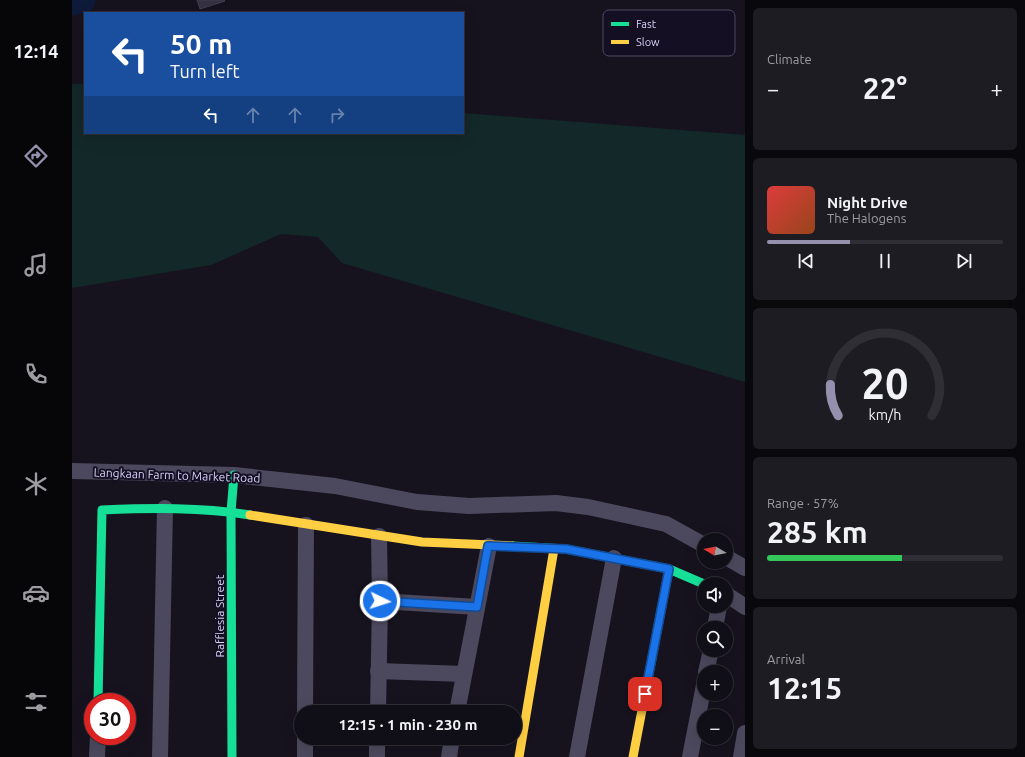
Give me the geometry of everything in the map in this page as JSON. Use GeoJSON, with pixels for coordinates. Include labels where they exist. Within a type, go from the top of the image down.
{"type":"FeatureCollection","features":[{"type":"Feature","properties":{"kind":"street","name":"Langkaan Farm to Market Road"},"geometry":{"type":"LineString","coordinates":[[72,471],[234,475],[335,486],[417,502],[469,506],[556,503],[588,507],[666,524],[697,541]]}},
{"type":"Feature","properties":{"kind":"street","name":"Rafflesia Street"},"geometry":{"type":"LineString","coordinates":[[232,757],[231,512],[234,475]]}},
{"type":"Feature","properties":{"kind":"street"},"geometry":{"type":"LineString","coordinates":[[160,757],[165,508]]}},
{"type":"Feature","properties":{"kind":"street"},"geometry":{"type":"LineString","coordinates":[[98,693],[102,510],[165,508],[231,512],[306,525],[422,542],[566,549],[669,569],[697,581]]}},
{"type":"Feature","properties":{"kind":"street"},"geometry":{"type":"LineString","coordinates":[[305,705],[306,525]]}},
{"type":"Feature","properties":{"kind":"street"},"geometry":{"type":"LineString","coordinates":[[378,705],[380,601],[379,536]]}},
{"type":"Feature","properties":{"kind":"street"},"geometry":{"type":"LineString","coordinates":[[458,705],[488,546]]}},
{"type":"Feature","properties":{"kind":"street"},"geometry":{"type":"LineString","coordinates":[[519,757],[554,549]]}},
{"type":"Feature","properties":{"kind":"street"},"geometry":{"type":"LineString","coordinates":[[578,757],[614,558]]}},
{"type":"Feature","properties":{"kind":"street"},"geometry":{"type":"LineString","coordinates":[[733,561],[745,568]]}},
{"type":"Feature","properties":{"kind":"street"},"geometry":{"type":"LineString","coordinates":[[633,757],[669,569]]}},
{"type":"Feature","properties":{"kind":"street"},"geometry":{"type":"LineString","coordinates":[[733,599],[745,607]]}},
{"type":"Feature","properties":{"kind":"street"},"geometry":{"type":"LineString","coordinates":[[380,601],[477,607]]}},
{"type":"Feature","properties":{"kind":"street"},"geometry":{"type":"LineString","coordinates":[[378,671],[464,674]]}},
{"type":"Feature","properties":{"kind":"street"},"geometry":{"type":"LineString","coordinates":[[690,757],[701,701]]}},
{"type":"Feature","properties":{"kind":"street"},"geometry":{"type":"LineString","coordinates":[[740,757],[745,733]]}},
{"type":"Feature","properties":{"kind":"street"},"geometry":{"type":"LineString","coordinates":[[97,757],[98,745]]}},
{"type":"Feature","properties":{"kind":"street"},"geometry":{"type":"LineString","coordinates":[[305,745],[305,757]]}},
{"type":"Feature","properties":{"kind":"street"},"geometry":{"type":"LineString","coordinates":[[377,745],[377,757]]}},
{"type":"Feature","properties":{"kind":"street"},"geometry":{"type":"LineString","coordinates":[[449,757],[451,745]]}},
{"type":"Feature","properties":{"kind":"green space"},"geometry":{"type":"Polygon","coordinates":[[[72,84],[84,84],[84,134],[464,134],[464,113],[745,135],[745,382],[342,263],[318,237],[281,234],[211,265],[72,288],[72,84]]]}},
{"type":"Feature","properties":{"kind":"building"},"geometry":{"type":"Polygon","coordinates":[[[197,0],[224,0],[225,1],[200,9],[197,0]]]}},
{"type":"Feature","properties":{"kind":"waterway"},"geometry":{"type":"LineString","coordinates":[[72,3],[83,0]]}},
{"type":"Feature","properties":{"kind":"traffic: fast"},"geometry":{"type":"LineString","coordinates":[[232,757],[231,512],[234,475]]}},
{"type":"Feature","properties":{"kind":"traffic: fast"},"geometry":{"type":"LineString","coordinates":[[98,693],[102,510],[176,509],[232,512],[250,515]]}},
{"type":"Feature","properties":{"kind":"traffic: fast"},"geometry":{"type":"LineString","coordinates":[[513,546],[566,549],[669,569],[697,581]]}},
{"type":"Feature","properties":{"kind":"traffic: slow"},"geometry":{"type":"LineString","coordinates":[[250,515],[422,542],[513,546]]}},
{"type":"Feature","properties":{"kind":"traffic: slow"},"geometry":{"type":"LineString","coordinates":[[519,757],[554,549]]}},
{"type":"Feature","properties":{"kind":"traffic: slow"},"geometry":{"type":"LineString","coordinates":[[633,757],[669,569]]}},
{"type":"Feature","properties":{"kind":"route"},"geometry":{"type":"LineString","coordinates":[[380,601],[477,607],[488,546],[566,549],[669,569],[645,694]]}}]}
